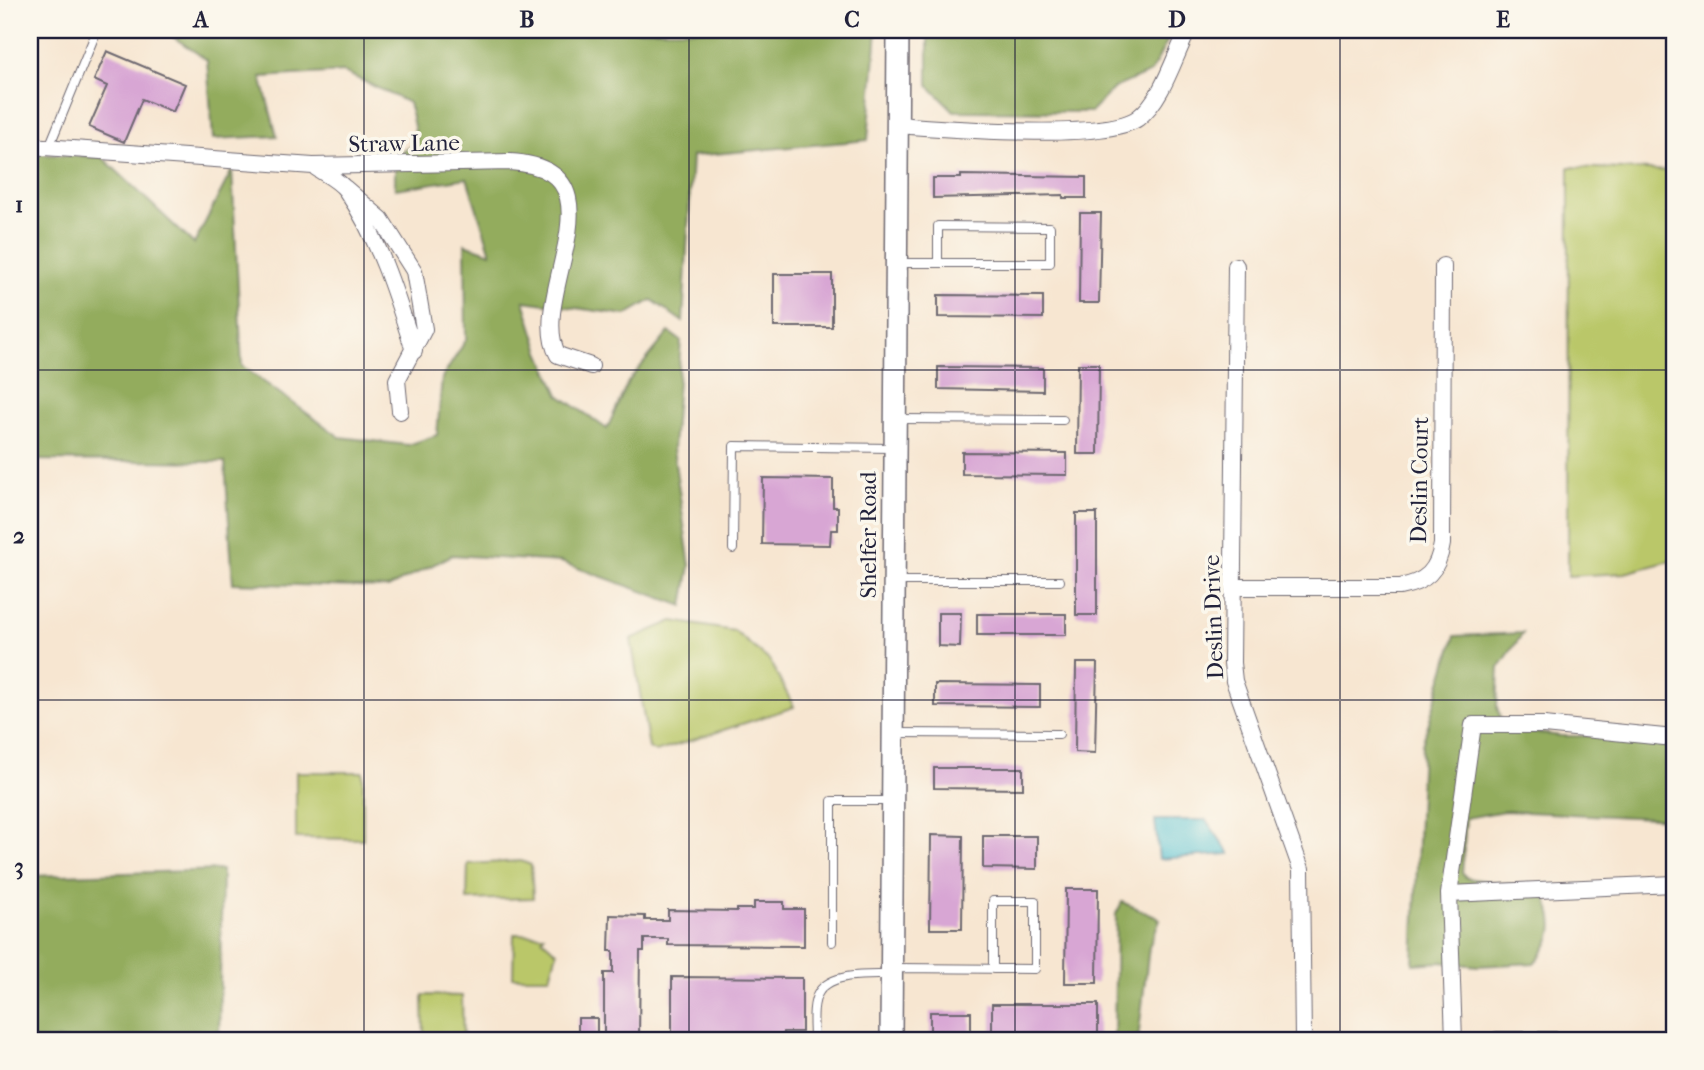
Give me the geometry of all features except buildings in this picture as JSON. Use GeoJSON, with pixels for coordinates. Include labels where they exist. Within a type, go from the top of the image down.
{"type":"FeatureCollection","features":[{"type":"Feature","properties":{"kind":"street","name":"Shelfer Road"},"geometry":{"type":"LineString","coordinates":[[891,1040],[898,30]]}},
{"type":"Feature","properties":{"kind":"street"},"geometry":{"type":"LineString","coordinates":[[897,125],[959,130],[1058,130],[1124,124],[1137,119],[1153,103],[1188,30]]}},
{"type":"Feature","properties":{"kind":"street","name":"Straw Lane"},"geometry":{"type":"LineString","coordinates":[[30,146],[313,166],[529,163],[552,173],[561,182],[569,207],[565,259],[550,333],[558,355],[591,366]]}},
{"type":"Feature","properties":{"kind":"street"},"geometry":{"type":"LineString","coordinates":[[313,166],[345,188],[381,219],[414,271],[424,329],[397,380],[400,411]]}},
{"type":"Feature","properties":{"kind":"street"},"geometry":{"type":"LineString","coordinates":[[345,188],[400,302],[414,351]]}},
{"type":"Feature","properties":{"kind":"street","name":"Deslin Drive"},"geometry":{"type":"LineString","coordinates":[[1236,266],[1234,681],[1301,869],[1303,1040]]}},
{"type":"Feature","properties":{"kind":"street","name":"Deslin Court"},"geometry":{"type":"LineString","coordinates":[[1233,587],[1400,587],[1425,579],[1434,570],[1442,544],[1443,266]]}},
{"type":"Feature","properties":{"kind":"street"},"geometry":{"type":"LineString","coordinates":[[1454,1040],[1449,894],[1473,725],[1556,726],[1674,737]]}},
{"type":"Feature","properties":{"kind":"street"},"geometry":{"type":"LineString","coordinates":[[1449,894],[1674,884]]}},
{"type":"Feature","properties":{"kind":"street"},"geometry":{"type":"LineString","coordinates":[[1497,1040],[1600,1040]]}},
{"type":"Feature","properties":{"kind":"lane"},"geometry":{"type":"LineString","coordinates":[[49,148],[97,30]]}},
{"type":"Feature","properties":{"kind":"lane"},"geometry":{"type":"LineString","coordinates":[[896,263],[938,263],[1050,263],[1050,227],[938,226],[938,263]]}},
{"type":"Feature","properties":{"kind":"lane"},"geometry":{"type":"LineString","coordinates":[[895,419],[1063,420]]}},
{"type":"Feature","properties":{"kind":"lane"},"geometry":{"type":"LineString","coordinates":[[733,550],[734,446],[895,448]]}},
{"type":"Feature","properties":{"kind":"lane"},"geometry":{"type":"LineString","coordinates":[[894,581],[1060,581]]}},
{"type":"Feature","properties":{"kind":"lane"},"geometry":{"type":"LineString","coordinates":[[893,733],[1059,734]]}},
{"type":"Feature","properties":{"kind":"lane"},"geometry":{"type":"LineString","coordinates":[[831,942],[832,801],[893,801]]}},
{"type":"Feature","properties":{"kind":"lane"},"geometry":{"type":"LineString","coordinates":[[814,1040],[818,992],[828,984],[858,976],[891,972],[1035,969],[1035,901],[993,901],[993,969]]}},
{"type":"Feature","properties":{"kind":"green space"},"geometry":{"type":"Polygon","coordinates":[[[163,30],[877,30],[868,140],[692,156],[683,322],[652,300],[626,315],[524,301],[540,352],[559,395],[607,429],[628,382],[669,332],[681,341],[673,449],[690,566],[683,606],[561,562],[452,555],[388,588],[233,583],[225,462],[30,460],[30,154],[102,157],[194,244],[232,170],[242,366],[340,437],[408,445],[437,435],[442,378],[466,340],[465,244],[491,253],[467,178],[395,189],[395,158],[417,141],[409,103],[344,72],[261,77],[277,136],[213,139],[207,60],[163,30]]]}},
{"type":"Feature","properties":{"kind":"green space"},"geometry":{"type":"Polygon","coordinates":[[[928,30],[1173,30],[1151,72],[1114,88],[1091,112],[954,111],[928,85],[928,30]]]}},
{"type":"Feature","properties":{"kind":"green space"},"geometry":{"type":"Polygon","coordinates":[[[1569,167],[1674,171],[1674,560],[1625,573],[1568,576],[1569,167]]]}},
{"type":"Feature","properties":{"kind":"green space"},"geometry":{"type":"Polygon","coordinates":[[[673,621],[734,631],[770,661],[794,707],[656,752],[649,748],[631,639],[673,621]]]}},
{"type":"Feature","properties":{"kind":"green space"},"geometry":{"type":"Polygon","coordinates":[[[1523,633],[1499,668],[1497,707],[1504,729],[1562,736],[1674,736],[1674,819],[1504,811],[1466,818],[1462,873],[1467,878],[1542,889],[1552,919],[1551,936],[1534,963],[1478,966],[1441,962],[1413,964],[1422,745],[1455,636],[1523,633]]]}},
{"type":"Feature","properties":{"kind":"green space"},"geometry":{"type":"Polygon","coordinates":[[[296,772],[363,772],[363,839],[296,838],[296,772]]]}},
{"type":"Feature","properties":{"kind":"green space"},"geometry":{"type":"Polygon","coordinates":[[[521,861],[531,865],[533,898],[467,900],[468,864],[521,861]]]}},
{"type":"Feature","properties":{"kind":"green space"},"geometry":{"type":"Polygon","coordinates":[[[222,870],[219,1040],[30,1040],[30,876],[222,870]]]}},
{"type":"Feature","properties":{"kind":"green space"},"geometry":{"type":"Polygon","coordinates":[[[1122,902],[1160,919],[1149,947],[1138,1040],[1114,1040],[1116,914],[1122,902]]]}},
{"type":"Feature","properties":{"kind":"green space"},"geometry":{"type":"Polygon","coordinates":[[[514,934],[544,935],[542,939],[557,952],[550,977],[513,977],[514,934]]]}},
{"type":"Feature","properties":{"kind":"green space"},"geometry":{"type":"Polygon","coordinates":[[[423,995],[462,996],[463,1040],[424,1040],[423,995]]]}},
{"type":"Feature","properties":{"kind":"water"},"geometry":{"type":"Polygon","coordinates":[[[1155,820],[1206,820],[1230,854],[1159,859],[1155,820]]]}}]}
